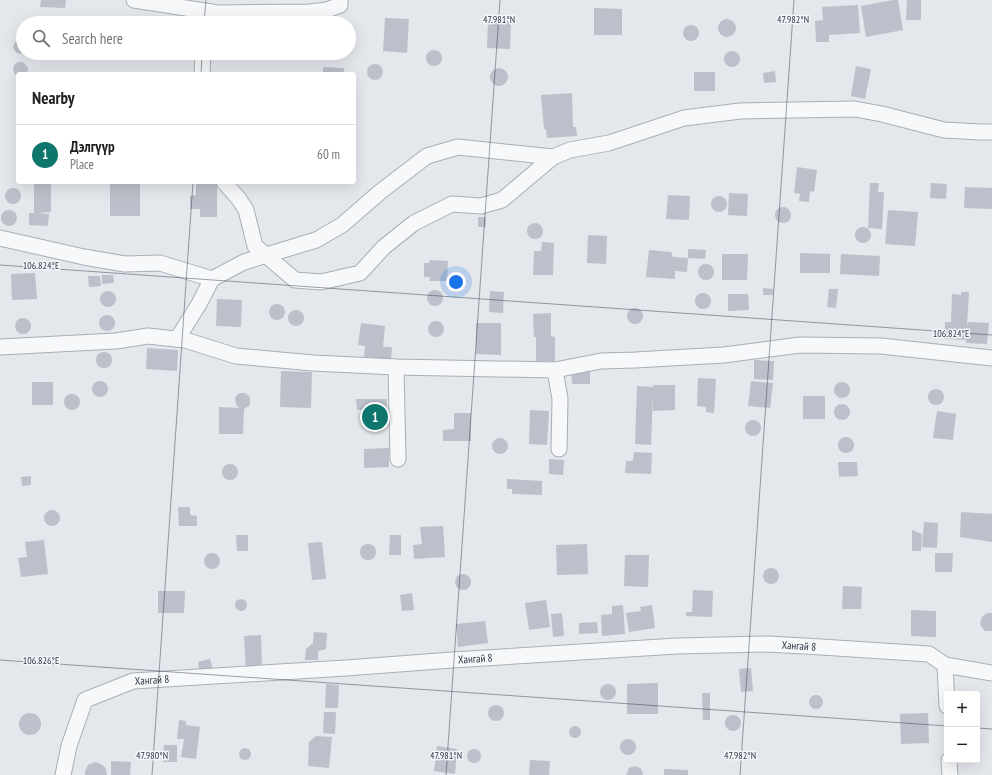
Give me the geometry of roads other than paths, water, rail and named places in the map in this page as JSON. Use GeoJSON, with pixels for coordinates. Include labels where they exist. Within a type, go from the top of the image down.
{"type":"FeatureCollection","features":[{"type":"Feature","properties":{"kind":"street"},"geometry":{"type":"LineString","coordinates":[[134,0],[200,16]]}},
{"type":"Feature","properties":{"kind":"street"},"geometry":{"type":"LineString","coordinates":[[208,16],[218,13],[310,12],[328,10],[340,5],[340,0]]}},
{"type":"Feature","properties":{"kind":"street"},"geometry":{"type":"LineString","coordinates":[[202,72],[203,60]]}},
{"type":"Feature","properties":{"kind":"street"},"geometry":{"type":"LineString","coordinates":[[226,184],[239,199],[246,210],[255,246],[295,280],[321,282],[360,273],[384,247],[414,223],[452,204],[481,206],[502,200],[553,157],[570,150],[609,142],[684,118],[740,111],[855,109],[882,114],[944,130],[992,132]]}},
{"type":"Feature","properties":{"kind":"street"},"geometry":{"type":"LineString","coordinates":[[178,339],[212,279],[244,262],[316,240],[342,225],[380,192],[427,156],[458,147],[553,157]]}},
{"type":"Feature","properties":{"kind":"street"},"geometry":{"type":"LineString","coordinates":[[0,238],[84,257],[125,264],[160,263],[212,279]]}},
{"type":"Feature","properties":{"kind":"street"},"geometry":{"type":"LineString","coordinates":[[0,346],[116,341],[148,336],[185,340],[236,356],[313,363],[396,367],[555,370],[601,361],[724,355],[800,345],[881,346],[992,358]]}},
{"type":"Feature","properties":{"kind":"street"},"geometry":{"type":"LineString","coordinates":[[396,367],[398,459]]}},
{"type":"Feature","properties":{"kind":"street"},"geometry":{"type":"LineString","coordinates":[[555,370],[560,399],[559,449]]}},
{"type":"Feature","properties":{"kind":"street","name":"Хангай 8"},"geometry":{"type":"LineString","coordinates":[[63,775],[69,746],[85,700],[133,681],[677,646],[768,644],[928,654],[946,665]]}},
{"type":"Feature","properties":{"kind":"street"},"geometry":{"type":"LineString","coordinates":[[947,691],[946,665],[992,673]]}},
{"type":"Feature","properties":{"kind":"street"},"geometry":{"type":"LineString","coordinates":[[949,763],[950,775]]}},
{"type":"Feature","properties":{"kind":"place","name":"Дэлгүүр"},"geometry":{"type":"Point","coordinates":[375,417]}}]}
